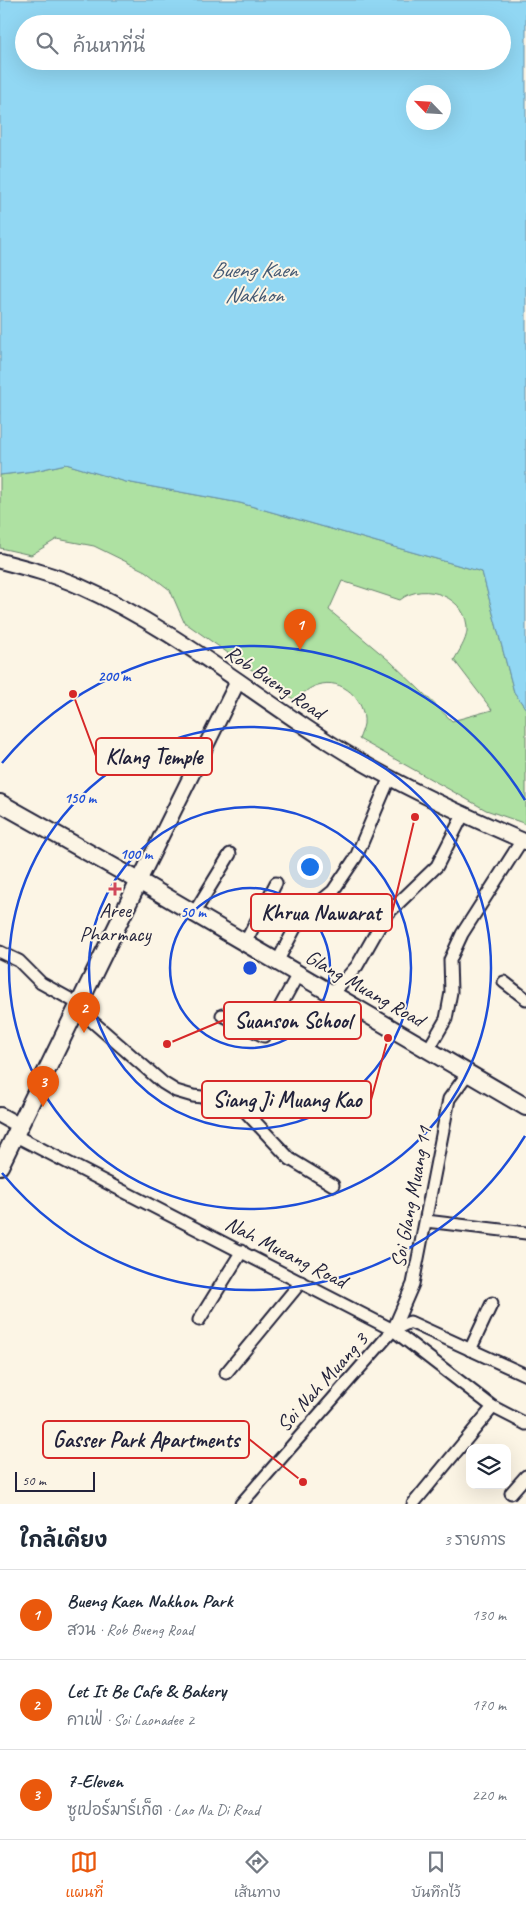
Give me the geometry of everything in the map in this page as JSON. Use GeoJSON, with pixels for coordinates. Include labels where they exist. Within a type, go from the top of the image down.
{"type":"FeatureCollection","features":[{"type":"Feature","properties":{"kind":"main road","name":"Glang Muang Road"},"geometry":{"type":"LineString","coordinates":[[0,802],[526,1107]]}},
{"type":"Feature","properties":{"kind":"main road"},"geometry":{"type":"LineString","coordinates":[[0,1166],[139,881]]}},
{"type":"Feature","properties":{"kind":"street","name":"Rob Bueng Road"},"geometry":{"type":"LineString","coordinates":[[0,561],[33,570],[78,586],[122,607],[149,622],[331,743],[390,777],[524,841]]}},
{"type":"Feature","properties":{"kind":"street"},"geometry":{"type":"LineString","coordinates":[[139,881],[238,681]]}},
{"type":"Feature","properties":{"kind":"street"},"geometry":{"type":"LineString","coordinates":[[277,962],[300,917],[333,891],[356,857],[390,777]]}},
{"type":"Feature","properties":{"kind":"street"},"geometry":{"type":"LineString","coordinates":[[332,994],[357,966],[386,915],[437,866],[464,814]]}},
{"type":"Feature","properties":{"kind":"street"},"geometry":{"type":"LineString","coordinates":[[428,1050],[446,1019],[451,992],[450,960],[458,943],[524,841]]}},
{"type":"Feature","properties":{"kind":"street"},"geometry":{"type":"LineString","coordinates":[[194,913],[230,854]]}},
{"type":"Feature","properties":{"kind":"street"},"geometry":{"type":"LineString","coordinates":[[245,943],[276,883]]}},
{"type":"Feature","properties":{"kind":"street"},"geometry":{"type":"LineString","coordinates":[[0,952],[19,961],[42,983],[78,1006],[163,1082],[176,1091],[193,1096],[228,1100],[243,1109],[290,1159],[333,1185]]}},
{"type":"Feature","properties":{"kind":"street"},"geometry":{"type":"LineString","coordinates":[[222,1015],[264,1036],[298,974]]}},
{"type":"Feature","properties":{"kind":"street"},"geometry":{"type":"LineString","coordinates":[[504,982],[526,999]]}},
{"type":"Feature","properties":{"kind":"street","name":"Soi Glang Muang 11"},"geometry":{"type":"LineString","coordinates":[[393,1330],[413,1284],[449,1099],[468,1073]]}},
{"type":"Feature","properties":{"kind":"street","name":"Nah Mueang Road"},"geometry":{"type":"LineString","coordinates":[[0,1115],[18,1131],[393,1330],[492,1407],[526,1424]]}},
{"type":"Feature","properties":{"kind":"street"},"geometry":{"type":"LineString","coordinates":[[426,1220],[526,1233]]}},
{"type":"Feature","properties":{"kind":"street"},"geometry":{"type":"LineString","coordinates":[[199,1320],[242,1251]]}},
{"type":"Feature","properties":{"kind":"street"},"geometry":{"type":"LineString","coordinates":[[226,1373],[301,1282]]}},
{"type":"Feature","properties":{"kind":"street"},"geometry":{"type":"LineString","coordinates":[[470,1350],[492,1303]]}},
{"type":"Feature","properties":{"kind":"street"},"geometry":{"type":"LineString","coordinates":[[393,1330],[410,1322],[526,1375]]}},
{"type":"Feature","properties":{"kind":"street","name":"Soi Nah Muang 3"},"geometry":{"type":"LineString","coordinates":[[240,1504],[393,1330]]}},
{"type":"Feature","properties":{"kind":"street"},"geometry":{"type":"LineString","coordinates":[[413,1504],[492,1407]]}},
{"type":"Feature","properties":{"kind":"street"},"geometry":{"type":"LineString","coordinates":[[511,1493],[526,1476]]}},
{"type":"Feature","properties":{"kind":"green space"},"geometry":{"type":"Polygon","coordinates":[[[66,464],[126,482],[240,503],[482,572],[514,692],[526,709],[526,824],[486,810],[359,739],[364,724],[364,715],[357,699],[344,687],[327,683],[318,685],[311,688],[296,701],[184,622],[170,590],[145,571],[94,546],[57,539],[31,555],[0,548],[0,475],[34,471],[66,464]],[[342,581],[329,610],[391,662],[452,721],[492,710],[454,660],[464,642],[467,631],[466,619],[461,609],[453,601],[432,592],[410,594],[400,600],[342,581]]]}},
{"type":"Feature","properties":{"kind":"water","name":"Bueng Kaen Nakhon"},"geometry":{"type":"Polygon","coordinates":[[[0,0],[526,0],[526,709],[514,692],[482,572],[240,503],[126,482],[66,464],[34,471],[0,475],[0,0]]]}},
{"type":"Feature","properties":{"kind":"place","name":"Bueng Kaen Nakhon Park"},"geometry":{"type":"Point","coordinates":[300,650]}},
{"type":"Feature","properties":{"kind":"place","name":"Klang Temple"},"geometry":{"type":"Point","coordinates":[73,694]}},
{"type":"Feature","properties":{"kind":"place","name":"Khrua Nawarat"},"geometry":{"type":"Point","coordinates":[415,817]}},
{"type":"Feature","properties":{"kind":"place","name":"Aree Pharmacy"},"geometry":{"type":"Point","coordinates":[115,889]}},
{"type":"Feature","properties":{"kind":"place","name":"Let It Be Cafe & Bakery"},"geometry":{"type":"Point","coordinates":[84,1033]}},
{"type":"Feature","properties":{"kind":"place","name":"Siang Ji Muang Kao"},"geometry":{"type":"Point","coordinates":[388,1038]}},
{"type":"Feature","properties":{"kind":"place","name":"Suanson School"},"geometry":{"type":"Point","coordinates":[167,1044]}},
{"type":"Feature","properties":{"kind":"place","name":"7-Eleven"},"geometry":{"type":"Point","coordinates":[43,1107]}},
{"type":"Feature","properties":{"kind":"place","name":"Gasser Park Apartments"},"geometry":{"type":"Point","coordinates":[303,1482]}}]}
